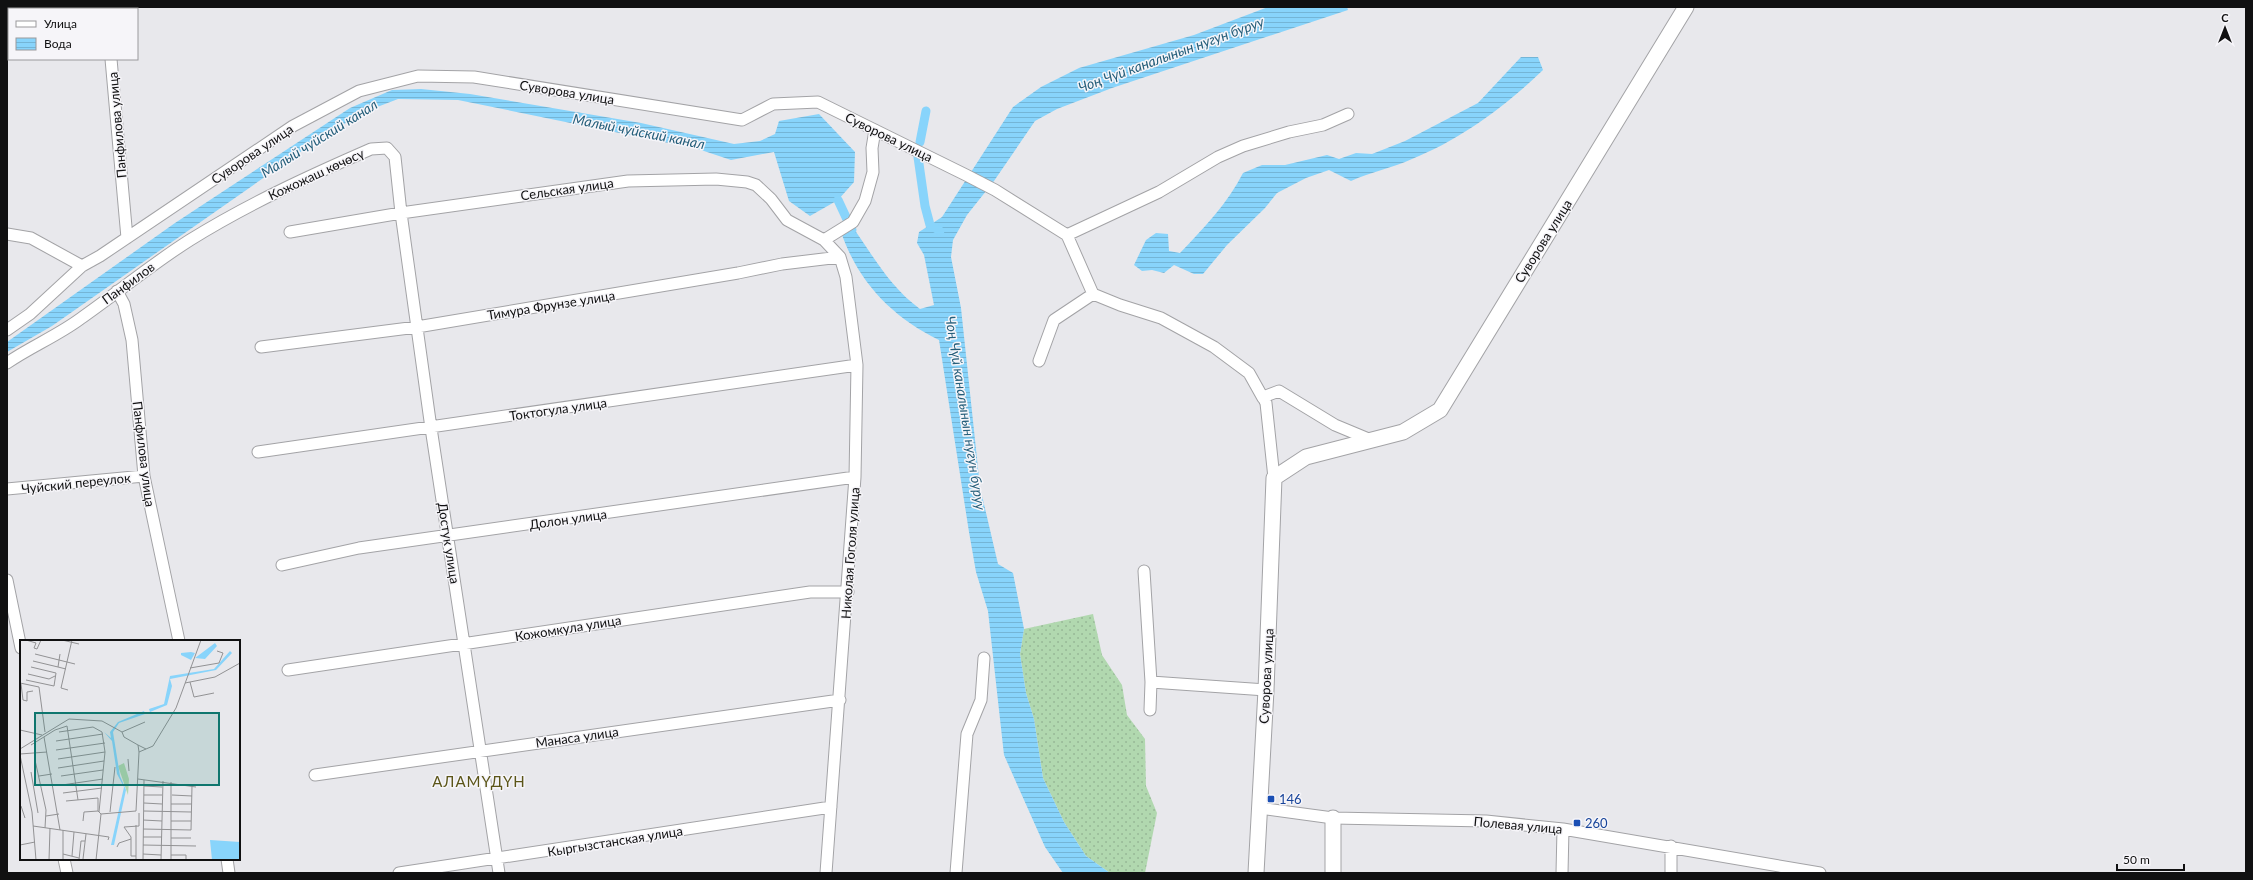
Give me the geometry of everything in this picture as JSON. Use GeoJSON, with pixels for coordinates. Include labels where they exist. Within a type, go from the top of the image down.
{"type":"FeatureCollection","features":[{"type":"Feature","properties":{"kind":"street","name":"Суворова улица"},"geometry":{"type":"LineString","coordinates":[[1274,478],[1306,457],[1403,432],[1440,410],[1686,7]]}},
{"type":"Feature","properties":{"kind":"street","name":"Панфилова улица"},"geometry":{"type":"LineString","coordinates":[[112,60],[127,238]]}},
{"type":"Feature","properties":{"kind":"street","name":"Суворова улица"},"geometry":{"type":"LineString","coordinates":[[7,330],[30,314],[82,266],[127,238],[293,126],[359,91],[418,76],[474,76],[742,120],[773,104],[818,102],[996,190],[1067,235]]}},
{"type":"Feature","properties":{"kind":"street"},"geometry":{"type":"LineString","coordinates":[[1039,361],[1054,320],[1093,294],[1067,235],[1159,192],[1218,157],[1243,146],[1289,132],[1323,125],[1348,114]]}},
{"type":"Feature","properties":{"kind":"street"},"geometry":{"type":"LineString","coordinates":[[824,240],[840,228],[852,222],[865,201],[873,172],[872,148],[875,130]]}},
{"type":"Feature","properties":{"kind":"street","name":"Кожожаш көчөсү"},"geometry":{"type":"LineString","coordinates":[[250,204],[371,149],[387,148],[395,157],[401,213]]}},
{"type":"Feature","properties":{"kind":"street","name":"Сельская улица"},"geometry":{"type":"LineString","coordinates":[[290,232],[401,213],[628,181],[734,180],[756,186],[771,199],[786,220],[824,240]]}},
{"type":"Feature","properties":{"kind":"street","name":"Панфилов"},"geometry":{"type":"LineString","coordinates":[[7,363],[29,348],[79,320],[117,291],[190,240],[250,204]]}},
{"type":"Feature","properties":{"kind":"street","name":"Достук улица"},"geometry":{"type":"LineString","coordinates":[[401,213],[499,873]]}},
{"type":"Feature","properties":{"kind":"street"},"geometry":{"type":"LineString","coordinates":[[7,234],[31,238],[82,266]]}},
{"type":"Feature","properties":{"kind":"street","name":"Николая Гоголя улица"},"geometry":{"type":"LineString","coordinates":[[824,240],[840,257],[846,277],[857,365],[855,477],[848,592],[826,873]]}},
{"type":"Feature","properties":{"kind":"street","name":"Тимура Фрунзе улица"},"geometry":{"type":"LineString","coordinates":[[261,347],[417,327],[738,273],[782,264],[840,257]]}},
{"type":"Feature","properties":{"kind":"street","name":"Панфилова улица"},"geometry":{"type":"LineString","coordinates":[[117,291],[124,304],[132,340],[144,476],[179,640]]}},
{"type":"Feature","properties":{"kind":"street","name":"Суворова улица"},"geometry":{"type":"LineString","coordinates":[[1093,294],[1120,305],[1160,318],[1214,347],[1249,373],[1266,403],[1274,478],[1266,690],[1256,873]]}},
{"type":"Feature","properties":{"kind":"street","name":"Токтогула улица"},"geometry":{"type":"LineString","coordinates":[[258,452],[432,428],[857,365]]}},
{"type":"Feature","properties":{"kind":"street"},"geometry":{"type":"LineString","coordinates":[[1262,397],[1278,391],[1335,425],[1371,440]]}},
{"type":"Feature","properties":{"kind":"street","name":"Чуйский переулок"},"geometry":{"type":"LineString","coordinates":[[7,489],[144,476]]}},
{"type":"Feature","properties":{"kind":"street","name":"Долон улица"},"geometry":{"type":"LineString","coordinates":[[282,566],[359,548],[448,537],[855,477]]}},
{"type":"Feature","properties":{"kind":"street"},"geometry":{"type":"LineString","coordinates":[[1144,571],[1151,682],[1150,710]]}},
{"type":"Feature","properties":{"kind":"street"},"geometry":{"type":"LineString","coordinates":[[7,580],[20,643]]}},
{"type":"Feature","properties":{"kind":"street","name":"Кожомкула улица"},"geometry":{"type":"LineString","coordinates":[[288,670],[810,592],[848,592]]}},
{"type":"Feature","properties":{"kind":"street"},"geometry":{"type":"LineString","coordinates":[[956,873],[967,734],[981,700],[984,658]]}},
{"type":"Feature","properties":{"kind":"street"},"geometry":{"type":"LineString","coordinates":[[1151,682],[1266,690]]}},
{"type":"Feature","properties":{"kind":"street","name":"Манаса улица"},"geometry":{"type":"LineString","coordinates":[[315,775],[840,700]]}},
{"type":"Feature","properties":{"kind":"street","name":"Кыргызстанская улица"},"geometry":{"type":"LineString","coordinates":[[399,873],[831,807]]}},
{"type":"Feature","properties":{"kind":"street","name":"Полевая улица"},"geometry":{"type":"LineString","coordinates":[[1259,808],[1333,818],[1486,821],[1563,829],[1671,846],[1820,873]]}},
{"type":"Feature","properties":{"kind":"street"},"geometry":{"type":"LineString","coordinates":[[1333,818],[1333,873]]}},
{"type":"Feature","properties":{"kind":"street"},"geometry":{"type":"LineString","coordinates":[[1562,873],[1563,829]]}},
{"type":"Feature","properties":{"kind":"street"},"geometry":{"type":"LineString","coordinates":[[1671,846],[1671,873]]}},
{"type":"Feature","properties":{"kind":"street"},"geometry":{"type":"LineString","coordinates":[[64,860],[67,873]]}},
{"type":"Feature","properties":{"kind":"street"},"geometry":{"type":"LineString","coordinates":[[227,860],[229,873]]}},
{"type":"Feature","properties":{"kind":"green space"},"geometry":{"type":"Polygon","coordinates":[[[1093,614],[1102,655],[1122,685],[1127,715],[1145,739],[1146,786],[1157,813],[1145,873],[1110,873],[1086,856],[1064,822],[1043,778],[1034,719],[1026,693],[1020,654],[1024,629],[1093,614]]]}},
{"type":"Feature","properties":{"kind":"water","name":"Чоң Чүй каналынын нугун буруу"},"geometry":{"type":"Polygon","coordinates":[[[1268,7],[1347,7],[1348,10],[1112,88],[1057,109],[1035,121],[994,181],[967,215],[953,240],[951,257],[961,308],[980,487],[998,564],[1013,573],[1024,629],[1020,654],[1026,693],[1034,719],[1043,778],[1064,822],[1086,856],[1110,873],[1063,873],[1045,847],[1004,755],[988,611],[976,572],[939,340],[906,320],[879,296],[857,267],[841,232],[852,226],[891,281],[920,309],[934,305],[924,255],[917,243],[919,232],[942,217],[1013,107],[1041,87],[1079,68],[1194,35],[1268,7]]]}},
{"type":"Feature","properties":{"kind":"water"},"geometry":{"type":"Polygon","coordinates":[[[1521,57],[1538,57],[1543,70],[1514,96],[1482,121],[1448,142],[1397,165],[1351,181],[1329,170],[1306,178],[1277,193],[1265,208],[1227,245],[1203,274],[1194,274],[1174,265],[1164,273],[1152,270],[1142,271],[1134,265],[1146,240],[1156,233],[1168,234],[1169,251],[1180,253],[1223,205],[1243,173],[1262,165],[1285,165],[1327,155],[1339,159],[1356,153],[1372,154],[1405,141],[1478,103],[1521,57]]]}},
{"type":"Feature","properties":{"kind":"water","name":"Малый чуйский канал"},"geometry":{"type":"Polygon","coordinates":[[[421,89],[470,94],[641,123],[734,144],[760,141],[775,134],[779,121],[819,114],[855,152],[854,182],[838,200],[810,216],[789,201],[774,152],[731,160],[698,149],[458,100],[398,99],[372,109],[329,132],[52,326],[7,352],[7,342],[175,223],[350,108],[392,90],[421,89]]]}},
{"type":"Feature","properties":{"kind":"waterway"},"geometry":{"type":"LineString","coordinates":[[920,142],[926,111]]}},
{"type":"Feature","properties":{"kind":"waterway"},"geometry":{"type":"LineString","coordinates":[[918,157],[925,206],[930,225],[940,231]]}},
{"type":"Feature","properties":{"kind":"waterway"},"geometry":{"type":"LineString","coordinates":[[838,200],[852,230]]}},
{"type":"Feature","properties":{"kind":"place","name":"146"},"geometry":{"type":"Point","coordinates":[1271,799]}},
{"type":"Feature","properties":{"kind":"place","name":"260"},"geometry":{"type":"Point","coordinates":[1577,823]}},
{"type":"Feature","properties":{"kind":"district","name":"АЛАМҮДҮН"},"geometry":{"type":"Point","coordinates":[479,781]}}]}
